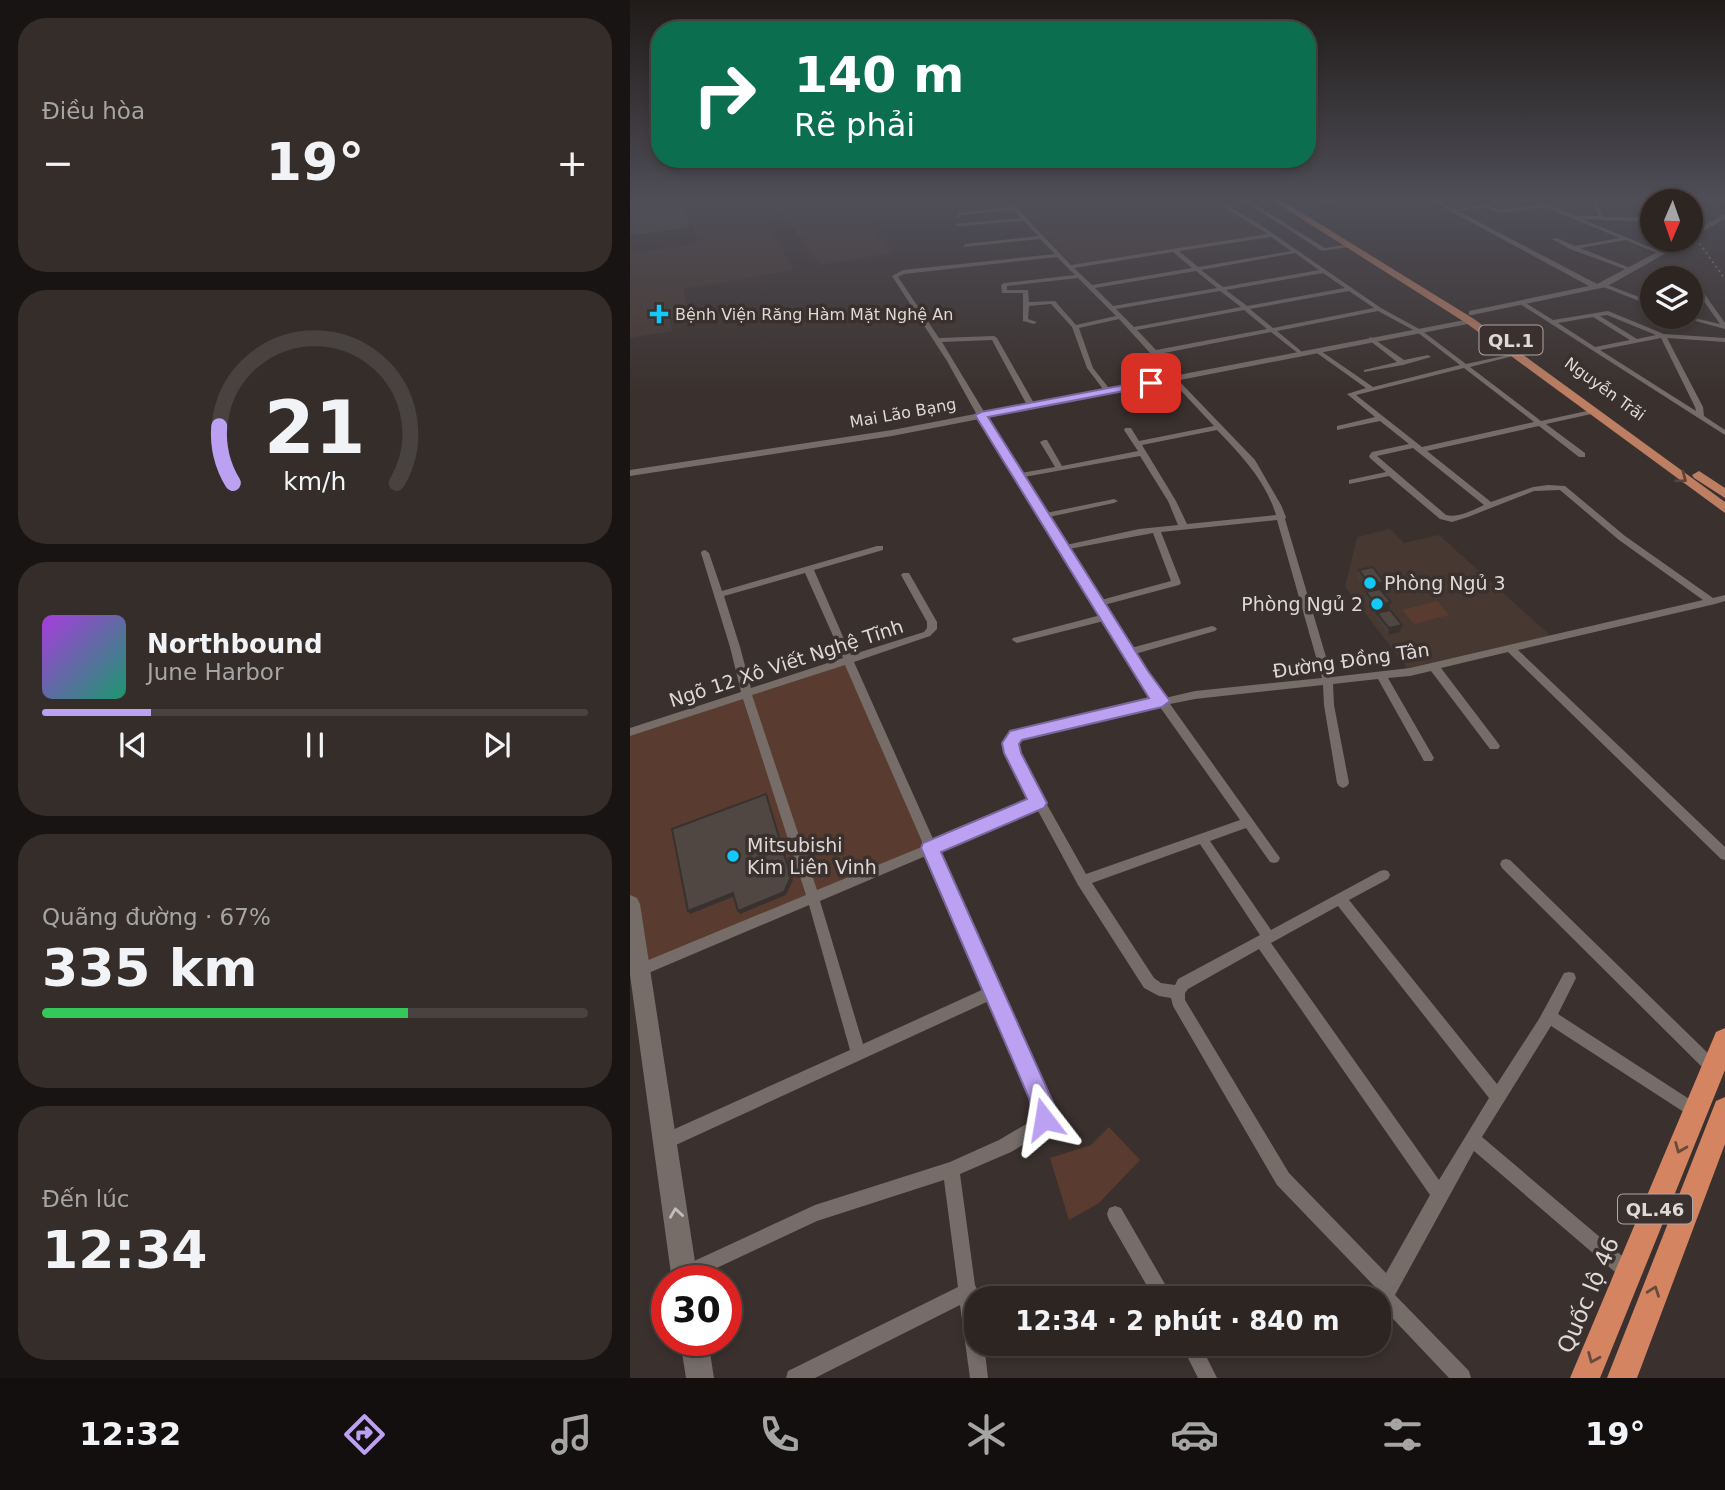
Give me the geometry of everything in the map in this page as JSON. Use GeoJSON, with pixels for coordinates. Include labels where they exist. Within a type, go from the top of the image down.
{"type":"FeatureCollection","features":[{"type":"Feature","properties":{"kind":"highway","name":"Quốc lộ 46"},"geometry":{"type":"LineString","coordinates":[[1622,1378],[1713,1114],[1712,1067],[1725,1040]]}},
{"type":"Feature","properties":{"kind":"highway","name":"Quốc lộ 46"},"geometry":{"type":"LineString","coordinates":[[1585,1378],[1630,1273],[1713,1114]]}},
{"type":"Feature","properties":{"kind":"main road","name":"QL.1"},"geometry":{"type":"LineString","coordinates":[[1382,264],[1471,317]]}},
{"type":"Feature","properties":{"kind":"main road","name":"Nguyễn Trãi"},"geometry":{"type":"LineString","coordinates":[[1389,264],[1471,317],[1725,494]]}},
{"type":"Feature","properties":{"kind":"main road","name":"Nguyễn Trãi"},"geometry":{"type":"LineString","coordinates":[[1471,317],[1515,354],[1725,509]]}},
{"type":"Feature","properties":{"kind":"main road"},"geometry":{"type":"LineString","coordinates":[[630,904],[683,1265]]}},
{"type":"Feature","properties":{"kind":"main road"},"geometry":{"type":"LineString","coordinates":[[697,1356],[700,1378]]}},
{"type":"Feature","properties":{"kind":"street"},"geometry":{"type":"LineString","coordinates":[[979,264],[896,274],[961,375],[981,415],[1157,698],[1162,701],[1274,858]]}},
{"type":"Feature","properties":{"kind":"street"},"geometry":{"type":"LineString","coordinates":[[1067,264],[1133,329],[1256,468],[1282,517],[1328,680],[1329,705],[1343,783]]}},
{"type":"Feature","properties":{"kind":"street"},"geometry":{"type":"LineString","coordinates":[[1070,267],[1086,264]]}},
{"type":"Feature","properties":{"kind":"street"},"geometry":{"type":"LineString","coordinates":[[1191,264],[1299,352]]}},
{"type":"Feature","properties":{"kind":"street"},"geometry":{"type":"LineString","coordinates":[[1090,286],[1220,264]]}},
{"type":"Feature","properties":{"kind":"street"},"geometry":{"type":"LineString","coordinates":[[1313,264],[1379,309],[1419,331],[1582,455]]}},
{"type":"Feature","properties":{"kind":"street"},"geometry":{"type":"LineString","coordinates":[[1557,264],[1600,286],[1640,300]]}},
{"type":"Feature","properties":{"kind":"street"},"geometry":{"type":"LineString","coordinates":[[1616,264],[1632,270]]}},
{"type":"Feature","properties":{"kind":"street","name":"Mai Lão Bạng"},"geometry":{"type":"LineString","coordinates":[[630,473],[892,433],[1175,379],[1299,352],[1419,331],[1522,303],[1600,286],[1642,264]]}},
{"type":"Feature","properties":{"kind":"street"},"geometry":{"type":"LineString","coordinates":[[1113,308],[1323,271]]}},
{"type":"Feature","properties":{"kind":"street"},"geometry":{"type":"LineString","coordinates":[[1034,322],[1026,320],[1026,291],[1004,292],[1004,285],[1079,276]]}},
{"type":"Feature","properties":{"kind":"street"},"geometry":{"type":"LineString","coordinates":[[1133,329],[1350,289]]}},
{"type":"Feature","properties":{"kind":"street"},"geometry":{"type":"LineString","coordinates":[[1703,296],[1725,327]]}},
{"type":"Feature","properties":{"kind":"street"},"geometry":{"type":"LineString","coordinates":[[1026,304],[1050,301],[1075,327],[1090,368],[1108,392]]}},
{"type":"Feature","properties":{"kind":"street"},"geometry":{"type":"LineString","coordinates":[[1522,303],[1725,433]]}},
{"type":"Feature","properties":{"kind":"street"},"geometry":{"type":"LineString","coordinates":[[1153,354],[1379,309]]}},
{"type":"Feature","properties":{"kind":"street"},"geometry":{"type":"LineString","coordinates":[[1553,322],[1611,314],[1663,336],[1699,407],[1700,416]]}},
{"type":"Feature","properties":{"kind":"street"},"geometry":{"type":"LineString","coordinates":[[1594,315],[1636,341]]}},
{"type":"Feature","properties":{"kind":"street"},"geometry":{"type":"LineString","coordinates":[[1075,327],[1120,317]]}},
{"type":"Feature","properties":{"kind":"street"},"geometry":{"type":"LineString","coordinates":[[1703,322],[1725,327]]}},
{"type":"Feature","properties":{"kind":"street"},"geometry":{"type":"LineString","coordinates":[[1595,349],[1663,336],[1725,340]]}},
{"type":"Feature","properties":{"kind":"street"},"geometry":{"type":"LineString","coordinates":[[936,340],[995,338],[1032,407]]}},
{"type":"Feature","properties":{"kind":"street"},"geometry":{"type":"LineString","coordinates":[[1371,340],[1403,363]]}},
{"type":"Feature","properties":{"kind":"street"},"geometry":{"type":"LineString","coordinates":[[1316,350],[1370,388]]}},
{"type":"Feature","properties":{"kind":"street"},"geometry":{"type":"LineString","coordinates":[[1488,505],[1351,395],[1370,388],[1515,354]]}},
{"type":"Feature","properties":{"kind":"street"},"geometry":{"type":"LineString","coordinates":[[1366,371],[1427,357]]}},
{"type":"Feature","properties":{"kind":"street"},"geometry":{"type":"LineString","coordinates":[[1592,411],[1373,456],[1447,519],[1457,519],[1488,505],[1545,488],[1562,488],[1622,538],[1712,602]]}},
{"type":"Feature","properties":{"kind":"street"},"geometry":{"type":"LineString","coordinates":[[1340,428],[1381,418]]}},
{"type":"Feature","properties":{"kind":"street"},"geometry":{"type":"LineString","coordinates":[[1137,444],[1219,427]]}},
{"type":"Feature","properties":{"kind":"street"},"geometry":{"type":"LineString","coordinates":[[1128,430],[1171,501],[1184,528]]}},
{"type":"Feature","properties":{"kind":"street"},"geometry":{"type":"LineString","coordinates":[[1044,442],[1060,468]]}},
{"type":"Feature","properties":{"kind":"street"},"geometry":{"type":"LineString","coordinates":[[1019,476],[1142,453]]}},
{"type":"Feature","properties":{"kind":"street"},"geometry":{"type":"LineString","coordinates":[[1352,482],[1392,474]]}},
{"type":"Feature","properties":{"kind":"street"},"geometry":{"type":"LineString","coordinates":[[1044,516],[1114,501]]}},
{"type":"Feature","properties":{"kind":"street"},"geometry":{"type":"LineString","coordinates":[[1063,548],[1156,530],[1282,517]]}},
{"type":"Feature","properties":{"kind":"street"},"geometry":{"type":"LineString","coordinates":[[1099,603],[1176,583],[1156,530]]}},
{"type":"Feature","properties":{"kind":"street"},"geometry":{"type":"LineString","coordinates":[[718,595],[880,548]]}},
{"type":"Feature","properties":{"kind":"street"},"geometry":{"type":"LineString","coordinates":[[705,553],[747,695],[813,897],[858,1053]]}},
{"type":"Feature","properties":{"kind":"street"},"geometry":{"type":"LineString","coordinates":[[709,1265],[815,1213],[951,1171],[1005,1146],[1040,1126],[1044,1119],[1045,1111],[1040,1096],[808,568]]}},
{"type":"Feature","properties":{"kind":"street","name":"Ngõ 12 Xô Viết Nghệ Tĩnh"},"geometry":{"type":"LineString","coordinates":[[630,732],[923,636],[932,629],[932,622],[906,575]]}},
{"type":"Feature","properties":{"kind":"street","name":"Đường Đồng Tân"},"geometry":{"type":"LineString","coordinates":[[1038,803],[1010,745],[1013,737],[1020,733],[1162,701],[1328,680],[1382,677],[1725,598]]}},
{"type":"Feature","properties":{"kind":"street"},"geometry":{"type":"LineString","coordinates":[[1017,640],[1106,617]]}},
{"type":"Feature","properties":{"kind":"street"},"geometry":{"type":"LineString","coordinates":[[1128,652],[1212,629]]}},
{"type":"Feature","properties":{"kind":"street"},"geometry":{"type":"LineString","coordinates":[[1510,648],[1725,855]]}},
{"type":"Feature","properties":{"kind":"street"},"geometry":{"type":"LineString","coordinates":[[1434,667],[1494,746]]}},
{"type":"Feature","properties":{"kind":"street"},"geometry":{"type":"LineString","coordinates":[[1382,677],[1428,758]]}},
{"type":"Feature","properties":{"kind":"street"},"geometry":{"type":"LineString","coordinates":[[639,971],[1038,803],[1083,881],[1149,983],[1159,989],[1178,992]]}},
{"type":"Feature","properties":{"kind":"street"},"geometry":{"type":"LineString","coordinates":[[1083,881],[1248,821]]}},
{"type":"Feature","properties":{"kind":"street"},"geometry":{"type":"LineString","coordinates":[[1202,838],[1266,940],[1440,1195]]}},
{"type":"Feature","properties":{"kind":"street"},"geometry":{"type":"LineString","coordinates":[[1506,864],[1712,1067]]}},
{"type":"Feature","properties":{"kind":"street"},"geometry":{"type":"LineString","coordinates":[[1384,875],[1183,984],[1178,992],[1178,1001],[1283,1179],[1387,1286]]}},
{"type":"Feature","properties":{"kind":"street"},"geometry":{"type":"LineString","coordinates":[[1340,900],[1498,1097]]}},
{"type":"Feature","properties":{"kind":"street"},"geometry":{"type":"LineString","coordinates":[[1389,1286],[1498,1097],[1550,1017],[1569,978]]}},
{"type":"Feature","properties":{"kind":"street"},"geometry":{"type":"LineString","coordinates":[[665,1142],[993,992]]}},
{"type":"Feature","properties":{"kind":"street"},"geometry":{"type":"LineString","coordinates":[[1550,1017],[1713,1114]]}},
{"type":"Feature","properties":{"kind":"street"},"geometry":{"type":"LineString","coordinates":[[1473,1140],[1630,1273]]}},
{"type":"Feature","properties":{"kind":"street"},"geometry":{"type":"LineString","coordinates":[[951,1171],[968,1286]]}},
{"type":"Feature","properties":{"kind":"street"},"geometry":{"type":"LineString","coordinates":[[1115,1214],[1157,1286]]}},
{"type":"Feature","properties":{"kind":"street"},"geometry":{"type":"LineString","coordinates":[[795,1378],[964,1294]]}},
{"type":"Feature","properties":{"kind":"street"},"geometry":{"type":"LineString","coordinates":[[1391,1306],[1462,1378]]}},
{"type":"Feature","properties":{"kind":"street"},"geometry":{"type":"LineString","coordinates":[[976,1356],[979,1378]]}},
{"type":"Feature","properties":{"kind":"street"},"geometry":{"type":"LineString","coordinates":[[1196,1356],[1208,1378]]}},
{"type":"Feature","properties":{"kind":"shaded area"},"geometry":{"type":"Polygon","coordinates":[[[630,264],[792,264],[794,268],[683,289],[689,314],[669,318],[672,331],[630,338],[630,264]]]}},
{"type":"Feature","properties":{"kind":"shaded area"},"geometry":{"type":"Polygon","coordinates":[[[1390,529],[1404,543],[1439,535],[1552,637],[1410,672],[1345,587],[1357,537],[1390,529]]]}},
{"type":"Feature","properties":{"kind":"shaded area"},"geometry":{"type":"Polygon","coordinates":[[[1437,601],[1449,615],[1414,624],[1402,610],[1437,601]]]}},
{"type":"Feature","properties":{"kind":"shaded area"},"geometry":{"type":"Polygon","coordinates":[[[849,662],[930,848],[639,971],[630,909],[630,732],[849,662]]]}},
{"type":"Feature","properties":{"kind":"shaded area"},"geometry":{"type":"Polygon","coordinates":[[[1109,1127],[1140,1160],[1099,1203],[1069,1220],[1050,1158],[1091,1145],[1109,1127]]]}},
{"type":"Feature","properties":{"kind":"building"},"geometry":{"type":"Polygon","coordinates":[[[1373,567],[1384,582],[1370,585],[1359,570],[1373,567]]]}},
{"type":"Feature","properties":{"kind":"building"},"geometry":{"type":"Polygon","coordinates":[[[1380,589],[1391,602],[1377,606],[1366,592],[1380,589]]]}},
{"type":"Feature","properties":{"kind":"building"},"geometry":{"type":"Polygon","coordinates":[[[1390,610],[1402,625],[1389,628],[1377,613],[1390,610]]]}},
{"type":"Feature","properties":{"kind":"building","name":"Mitsubishi Kim Liên Vinh"},"geometry":{"type":"Polygon","coordinates":[[[766,794],[791,877],[784,892],[738,911],[733,893],[688,911],[672,829],[766,794]]]}},
{"type":"Feature","properties":{"kind":"railway"},"geometry":{"type":"LineString","coordinates":[[1715,264],[1725,279]]}},
{"type":"Feature","properties":{"kind":"place","name":"Bệnh Viện Răng Hàm Mặt Nghệ An"},"geometry":{"type":"Point","coordinates":[659,314]}},
{"type":"Feature","properties":{"kind":"place","name":"Phòng Ngủ 3"},"geometry":{"type":"Point","coordinates":[1370,583]}},
{"type":"Feature","properties":{"kind":"place","name":"Phòng Ngủ 2"},"geometry":{"type":"Point","coordinates":[1377,604]}},
{"type":"Feature","properties":{"kind":"place","name":"Mitsubishi Kim Liên Vinh"},"geometry":{"type":"Point","coordinates":[733,856]}},
{"type":"Feature","properties":{"kind":"route"},"geometry":{"type":"LineString","coordinates":[[1044,1119],[1045,1111],[1040,1096],[930,848],[1038,803],[1012,753],[1010,743],[1016,735],[1162,701],[1158,700],[1142,675],[981,415],[1151,383]]}}]}
